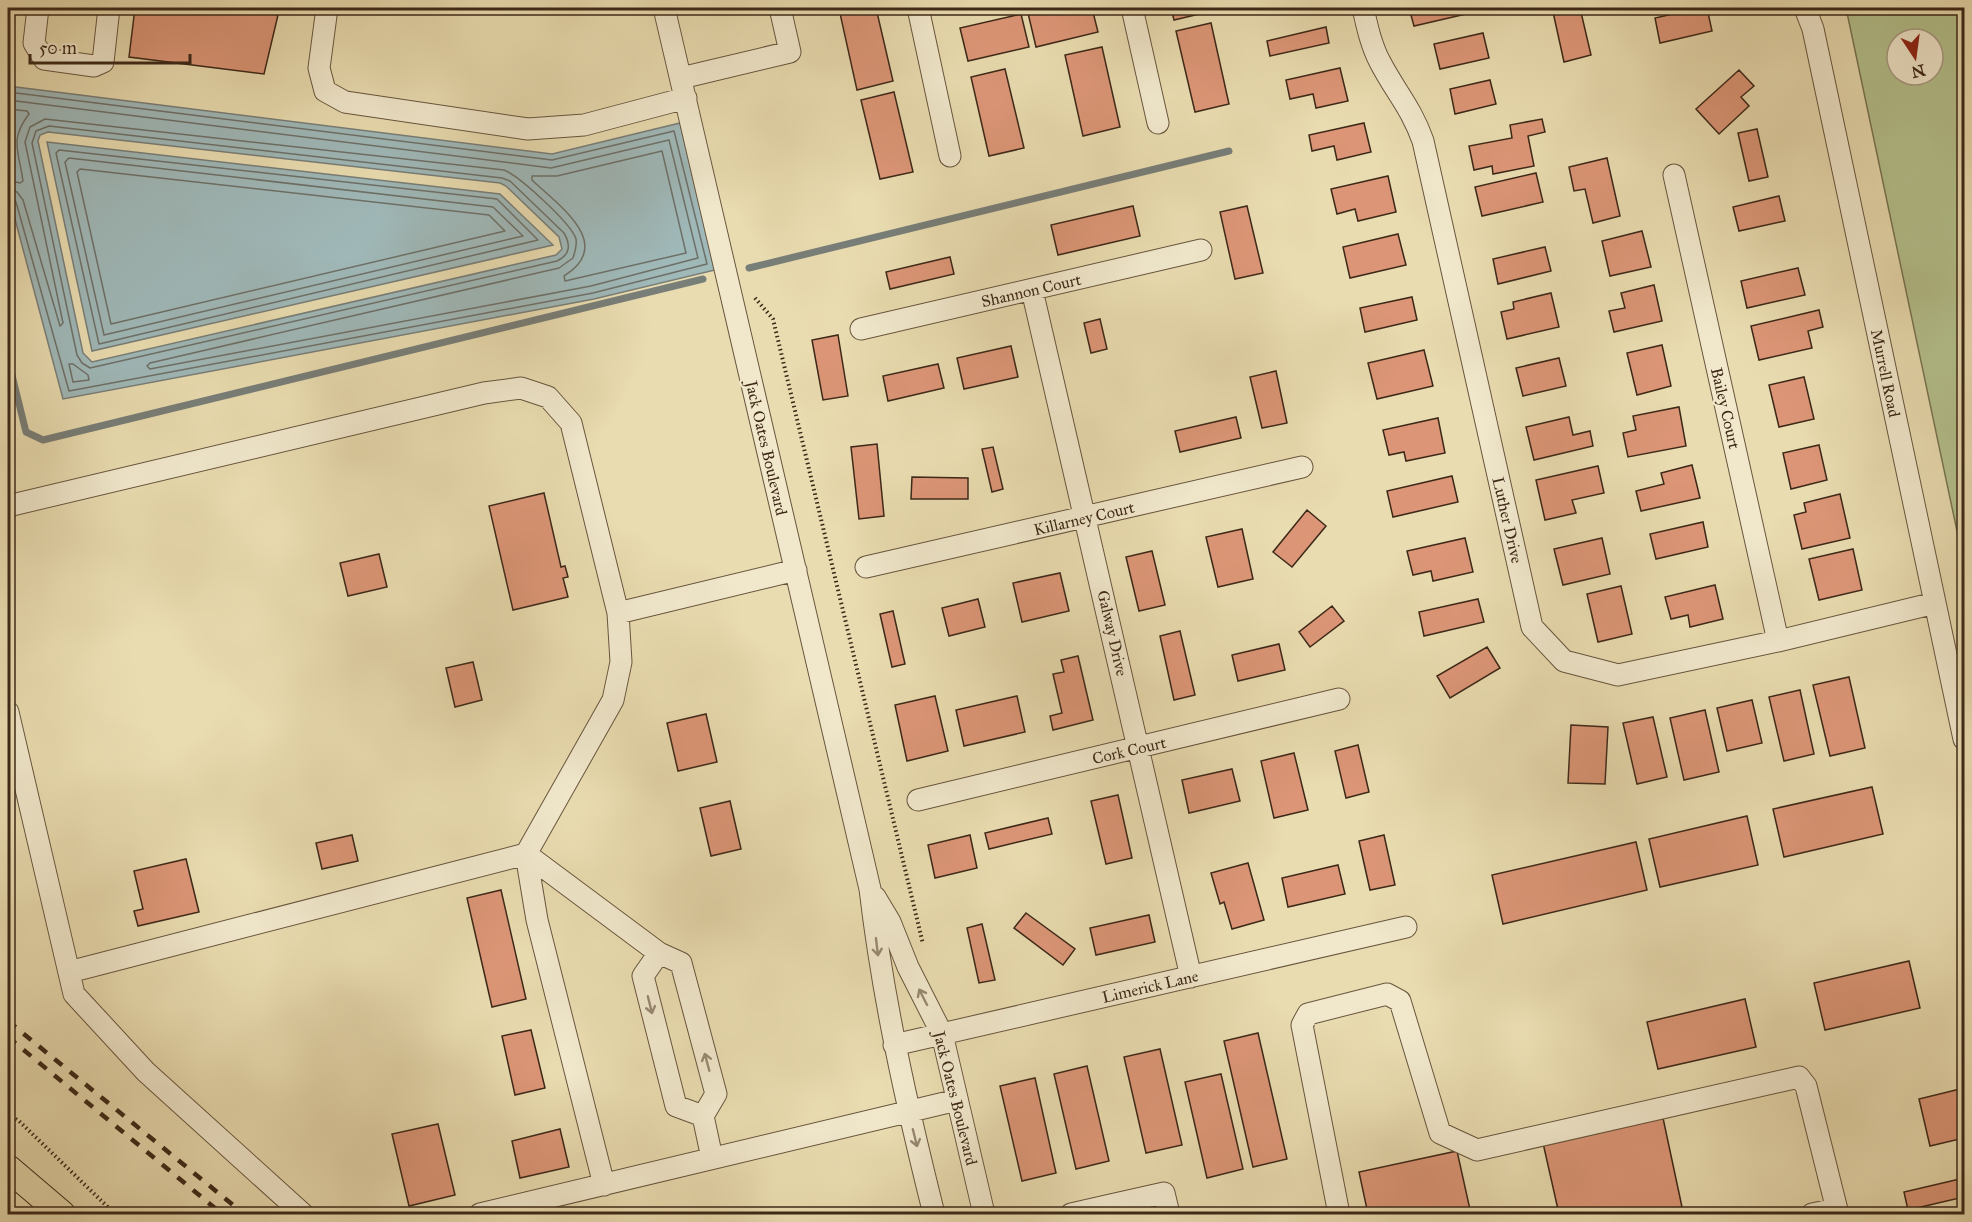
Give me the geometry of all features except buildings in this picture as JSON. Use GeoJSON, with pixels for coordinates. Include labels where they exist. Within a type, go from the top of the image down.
{"type":"FeatureCollection","features":[{"type":"Feature","properties":{"kind":"main road"},"geometry":{"type":"LineString","coordinates":[[8,1168],[62,1215]]}},
{"type":"Feature","properties":{"kind":"street"},"geometry":{"type":"LineString","coordinates":[[38,8],[34,43],[44,59],[94,66],[103,62],[110,8]]}},
{"type":"Feature","properties":{"kind":"street"},"geometry":{"type":"LineString","coordinates":[[327,8],[319,68],[325,91],[345,102],[528,129],[584,124],[790,52],[780,8]]}},
{"type":"Feature","properties":{"kind":"street","name":"Jack Oates Boulevard"},"geometry":{"type":"LineString","coordinates":[[664,8],[870,889],[879,960],[894,1045],[934,1215]]}},
{"type":"Feature","properties":{"kind":"street"},"geometry":{"type":"LineString","coordinates":[[918,8],[950,156]]}},
{"type":"Feature","properties":{"kind":"street"},"geometry":{"type":"LineString","coordinates":[[1132,8],[1158,123]]}},
{"type":"Feature","properties":{"kind":"street","name":"Luther Drive"},"geometry":{"type":"LineString","coordinates":[[1363,8],[1370,40],[1380,63],[1414,116],[1423,141],[1532,627],[1564,661],[1618,675],[1779,641],[1935,603]]}},
{"type":"Feature","properties":{"kind":"street","name":"Murrell Road"},"geometry":{"type":"LineString","coordinates":[[1805,8],[1813,29],[1965,739]]}},
{"type":"Feature","properties":{"kind":"street","name":"Bailey Court"},"geometry":{"type":"LineString","coordinates":[[1674,175],[1779,641]]}},
{"type":"Feature","properties":{"kind":"street","name":"Shannon Court"},"geometry":{"type":"LineString","coordinates":[[861,329],[1201,249]]}},
{"type":"Feature","properties":{"kind":"street","name":"Galway Drive"},"geometry":{"type":"LineString","coordinates":[[1032,290],[1087,517],[1191,977]]}},
{"type":"Feature","properties":{"kind":"street"},"geometry":{"type":"LineString","coordinates":[[8,506],[484,393],[521,388],[548,397],[571,423],[618,613],[621,662],[613,700],[526,854],[537,920],[604,1185]]}},
{"type":"Feature","properties":{"kind":"street","name":"Killarney Court"},"geometry":{"type":"LineString","coordinates":[[866,567],[1302,468]]}},
{"type":"Feature","properties":{"kind":"street"},"geometry":{"type":"LineString","coordinates":[[618,613],[796,570]]}},
{"type":"Feature","properties":{"kind":"street","name":"Cork Court"},"geometry":{"type":"LineString","coordinates":[[918,800],[1339,699]]}},
{"type":"Feature","properties":{"kind":"street"},"geometry":{"type":"LineString","coordinates":[[8,712],[74,994],[146,1072],[303,1215]]}},
{"type":"Feature","properties":{"kind":"street"},"geometry":{"type":"LineString","coordinates":[[526,854],[659,953],[681,963],[716,1094],[703,1116],[712,1158]]}},
{"type":"Feature","properties":{"kind":"street"},"geometry":{"type":"LineString","coordinates":[[69,972],[526,854]]}},
{"type":"Feature","properties":{"kind":"street","name":"Jack Oates Boulevard"},"geometry":{"type":"LineString","coordinates":[[870,889],[890,922],[908,967],[942,1034],[984,1215]]}},
{"type":"Feature","properties":{"kind":"street","name":"Limerick Lane"},"geometry":{"type":"LineString","coordinates":[[894,1045],[1406,927]]}},
{"type":"Feature","properties":{"kind":"street"},"geometry":{"type":"LineString","coordinates":[[659,953],[643,976],[676,1106],[703,1116]]}},
{"type":"Feature","properties":{"kind":"street"},"geometry":{"type":"LineString","coordinates":[[1339,1215],[1302,1025],[1308,1014],[1387,994],[1400,1001],[1440,1133],[1477,1149],[1799,1077],[1806,1086],[1837,1212],[1812,1215]]}},
{"type":"Feature","properties":{"kind":"street"},"geometry":{"type":"LineString","coordinates":[[480,1215],[957,1100]]}},
{"type":"Feature","properties":{"kind":"street"},"geometry":{"type":"LineString","coordinates":[[1071,1215],[1117,1209],[1164,1193],[1169,1215]]}},
{"type":"Feature","properties":{"kind":"path"},"geometry":{"type":"LineString","coordinates":[[753,294],[773,319],[927,955]]}},
{"type":"Feature","properties":{"kind":"path"},"geometry":{"type":"LineString","coordinates":[[8,1114],[19,1120],[115,1215]]}},
{"type":"Feature","properties":{"kind":"green space"},"geometry":{"type":"Polygon","coordinates":[[[1846,8],[1964,8],[1964,564],[1846,8]]]}},
{"type":"Feature","properties":{"kind":"water"},"geometry":{"type":"Polygon","coordinates":[[[8,86],[552,154],[680,123],[715,270],[594,299],[63,399],[8,193],[8,86]],[[48,132],[40,135],[38,141],[83,353],[92,362],[556,255],[562,249],[559,237],[506,186],[500,183],[48,132]]]}},
{"type":"Feature","properties":{"kind":"water"},"geometry":{"type":"Polygon","coordinates":[[[47,142],[500,194],[553,245],[92,351],[47,142]]]}},
{"type":"Feature","properties":{"kind":"waterway"},"geometry":{"type":"LineString","coordinates":[[749,268],[1229,151]]}},
{"type":"Feature","properties":{"kind":"waterway"},"geometry":{"type":"LineString","coordinates":[[8,359],[26,432],[43,440],[703,279]]}},
{"type":"Feature","properties":{"kind":"railway"},"geometry":{"type":"LineString","coordinates":[[8,1021],[244,1214]]}},
{"type":"Feature","properties":{"kind":"railway"},"geometry":{"type":"LineString","coordinates":[[8,1037],[222,1214]]}}]}
